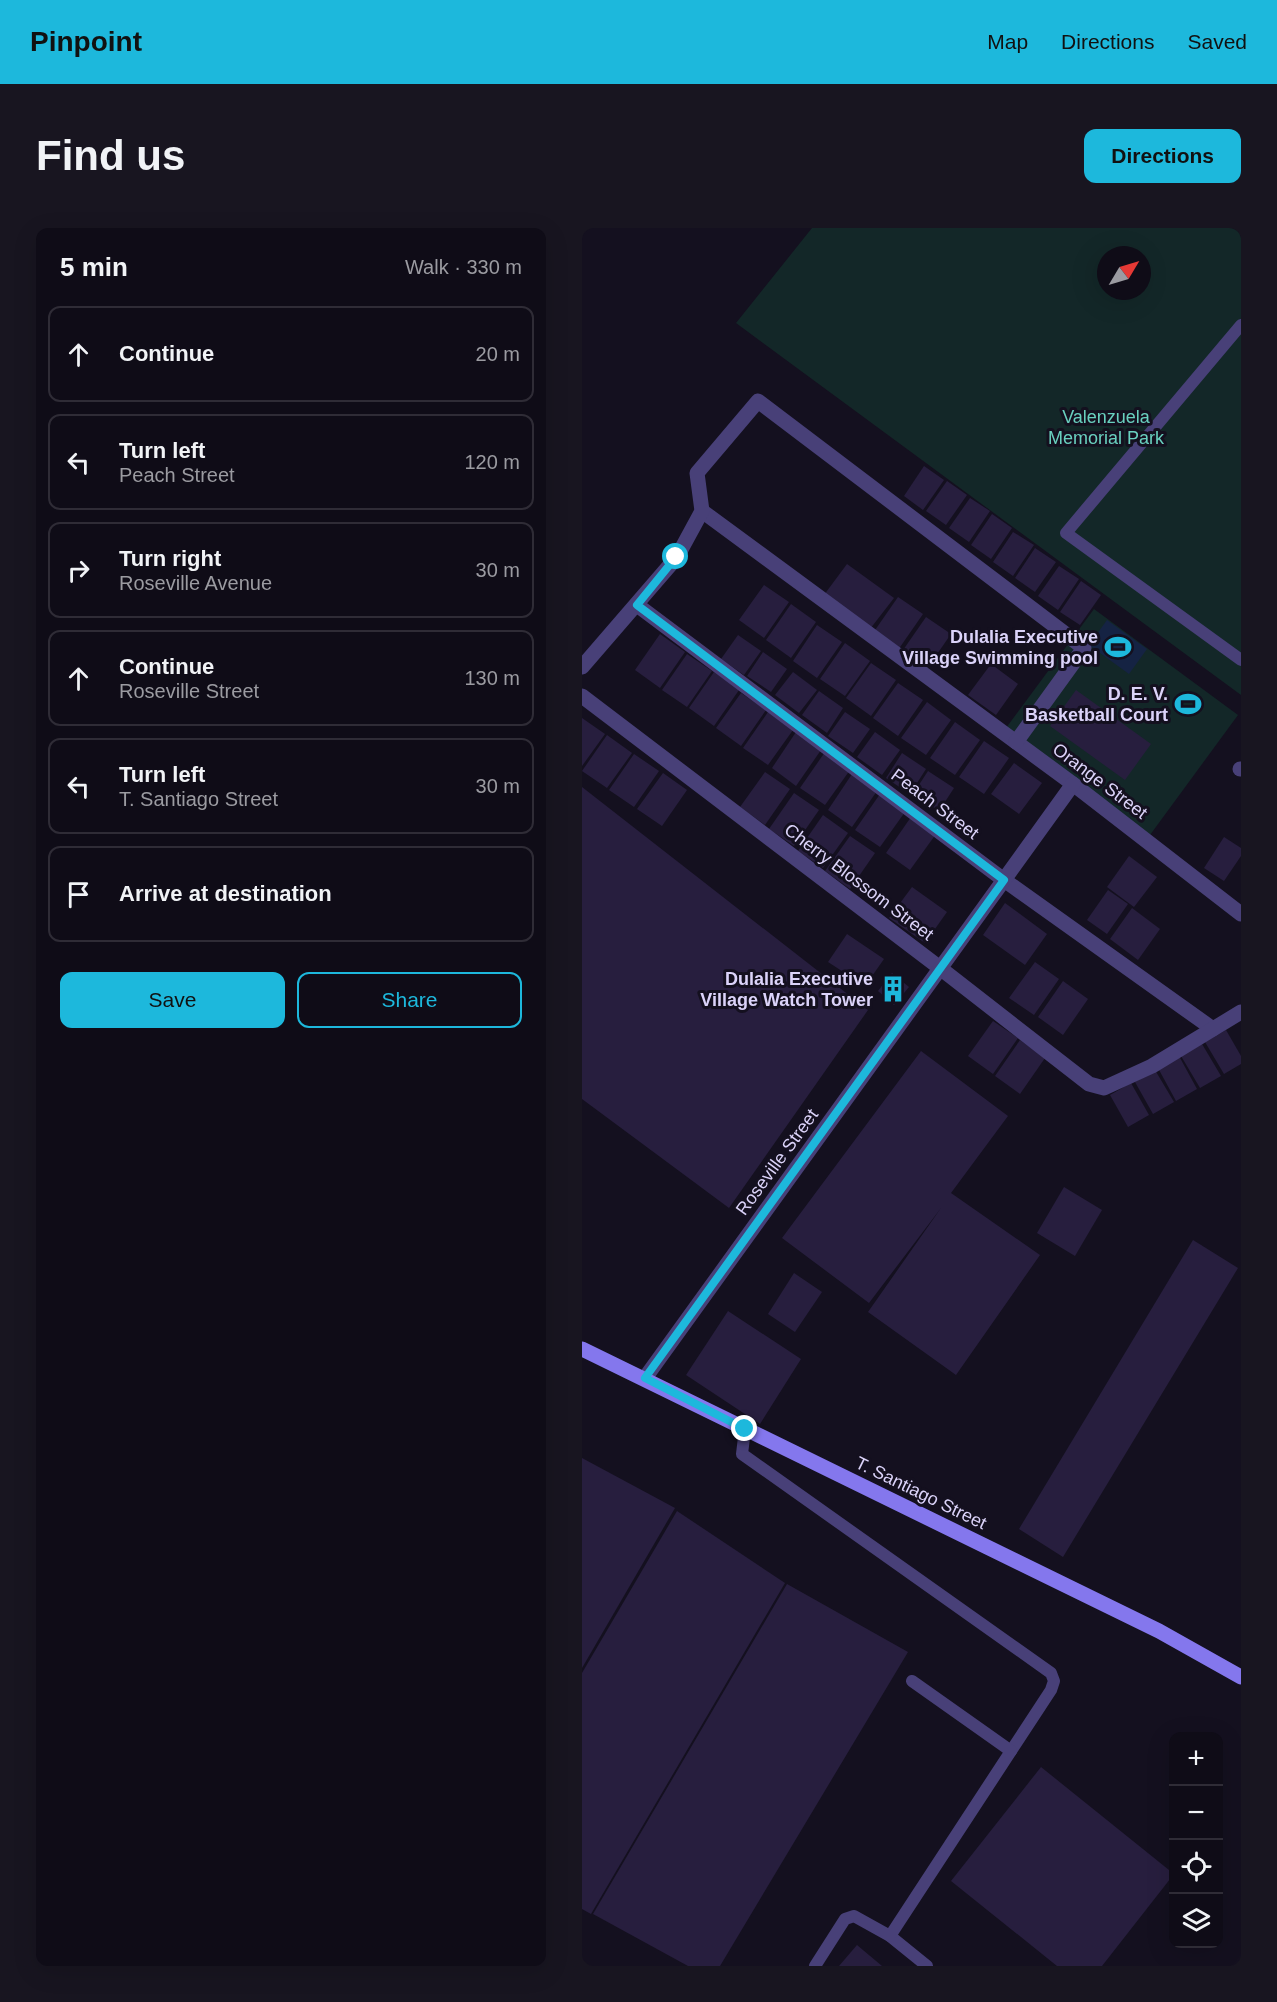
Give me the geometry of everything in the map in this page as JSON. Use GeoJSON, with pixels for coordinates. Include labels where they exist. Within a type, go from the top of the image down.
{"type":"FeatureCollection","features":[{"type":"Feature","properties":{"kind":"main road","name":"T. Santiago Street"},"geometry":{"type":"LineString","coordinates":[[582,1349],[1159,1630],[1241,1677]]}},
{"type":"Feature","properties":{"kind":"street"},"geometry":{"type":"LineString","coordinates":[[582,667],[676,557],[702,511],[698,473],[758,401],[1084,648],[1016,742]]}},
{"type":"Feature","properties":{"kind":"street","name":"Orange Street"},"geometry":{"type":"LineString","coordinates":[[702,511],[1016,742],[1241,914]]}},
{"type":"Feature","properties":{"kind":"street","name":"Peach Street"},"geometry":{"type":"LineString","coordinates":[[637,605],[1004,880],[1213,1029]]}},
{"type":"Feature","properties":{"kind":"street","name":"Cherry Blossom Street"},"geometry":{"type":"LineString","coordinates":[[582,696],[1089,1084],[1104,1088],[1152,1066],[1241,1012]]}},
{"type":"Feature","properties":{"kind":"street","name":"Roseville Street"},"geometry":{"type":"LineString","coordinates":[[645,1378],[1072,784]]}},
{"type":"Feature","properties":{"kind":"lane"},"geometry":{"type":"LineString","coordinates":[[1241,325],[1066,533],[1241,660]]}},
{"type":"Feature","properties":{"kind":"lane"},"geometry":{"type":"LineString","coordinates":[[745,1429],[742,1454],[1051,1673],[1054,1681],[1051,1690],[890,1936]]}},
{"type":"Feature","properties":{"kind":"lane"},"geometry":{"type":"LineString","coordinates":[[912,1681],[1011,1751]]}},
{"type":"Feature","properties":{"kind":"lane"},"geometry":{"type":"LineString","coordinates":[[815,1966],[844,1918],[854,1916],[890,1936],[927,1966]]}},
{"type":"Feature","properties":{"kind":"green space","name":"Valenzuela Memorial Park"},"geometry":{"type":"Polygon","coordinates":[[[812,228],[1241,228],[1241,695],[736,323],[812,228]]]}},
{"type":"Feature","properties":{"kind":"green space"},"geometry":{"type":"Polygon","coordinates":[[[1094,609],[1238,715],[1150,835],[1006,728],[1094,609]]]}},
{"type":"Feature","properties":{"kind":"water","name":"Dulalia Executive Village Swimming pool"},"geometry":{"type":"Polygon","coordinates":[[[1107,620],[1147,649],[1129,674],[1089,645],[1107,620]]]}},
{"type":"Feature","properties":{"kind":"building"},"geometry":{"type":"Polygon","coordinates":[[[924,466],[944,480],[923,510],[904,496],[924,466]]]}},
{"type":"Feature","properties":{"kind":"building"},"geometry":{"type":"Polygon","coordinates":[[[947,481],[967,495],[946,525],[926,511],[947,481]]]}},
{"type":"Feature","properties":{"kind":"building"},"geometry":{"type":"Polygon","coordinates":[[[970,498],[990,511],[969,542],[949,528],[970,498]]]}},
{"type":"Feature","properties":{"kind":"building"},"geometry":{"type":"Polygon","coordinates":[[[992,514],[1012,528],[991,559],[971,545],[992,514]]]}},
{"type":"Feature","properties":{"kind":"building"},"geometry":{"type":"Polygon","coordinates":[[[1013,532],[1034,545],[1013,576],[993,562],[1013,532]]]}},
{"type":"Feature","properties":{"kind":"building"},"geometry":{"type":"Polygon","coordinates":[[[1035,548],[1056,562],[1035,592],[1015,578],[1035,548]]]}},
{"type":"Feature","properties":{"kind":"building"},"geometry":{"type":"Polygon","coordinates":[[[847,564],[894,598],[870,629],[824,595],[847,564]]]}},
{"type":"Feature","properties":{"kind":"building"},"geometry":{"type":"Polygon","coordinates":[[[1059,566],[1079,579],[1058,610],[1038,596],[1059,566]]]}},
{"type":"Feature","properties":{"kind":"building"},"geometry":{"type":"Polygon","coordinates":[[[1081,581],[1101,595],[1080,625],[1060,612],[1081,581]]]}},
{"type":"Feature","properties":{"kind":"building"},"geometry":{"type":"Polygon","coordinates":[[[764,585],[789,602],[764,638],[739,620],[764,585]]]}},
{"type":"Feature","properties":{"kind":"building"},"geometry":{"type":"Polygon","coordinates":[[[898,597],[923,614],[898,650],[873,633],[898,597]]]}},
{"type":"Feature","properties":{"kind":"building"},"geometry":{"type":"Polygon","coordinates":[[[791,604],[816,622],[791,658],[766,640],[791,604]]]}},
{"type":"Feature","properties":{"kind":"building"},"geometry":{"type":"Polygon","coordinates":[[[926,617],[951,634],[926,670],[901,653],[926,617]]]}},
{"type":"Feature","properties":{"kind":"building"},"geometry":{"type":"Polygon","coordinates":[[[817,625],[842,642],[817,678],[793,661],[817,625]]]}},
{"type":"Feature","properties":{"kind":"building"},"geometry":{"type":"Polygon","coordinates":[[[660,634],[685,652],[660,688],[635,670],[660,634]]]}},
{"type":"Feature","properties":{"kind":"building"},"geometry":{"type":"Polygon","coordinates":[[[738,635],[761,651],[744,675],[721,659],[738,635]]]}},
{"type":"Feature","properties":{"kind":"building"},"geometry":{"type":"Polygon","coordinates":[[[845,643],[870,661],[845,696],[820,679],[845,643]]]}},
{"type":"Feature","properties":{"kind":"building"},"geometry":{"type":"Polygon","coordinates":[[[763,652],[787,669],[771,692],[747,676],[763,652]]]}},
{"type":"Feature","properties":{"kind":"building"},"geometry":{"type":"Polygon","coordinates":[[[687,654],[712,671],[687,707],[662,690],[687,654]]]}},
{"type":"Feature","properties":{"kind":"building"},"geometry":{"type":"Polygon","coordinates":[[[871,663],[896,680],[871,716],[846,698],[871,663]]]}},
{"type":"Feature","properties":{"kind":"building"},"geometry":{"type":"Polygon","coordinates":[[[991,664],[1018,684],[996,715],[968,695],[991,664]]]}},
{"type":"Feature","properties":{"kind":"building"},"geometry":{"type":"Polygon","coordinates":[[[714,672],[739,690],[714,726],[689,708],[714,672]]]}},
{"type":"Feature","properties":{"kind":"building"},"geometry":{"type":"Polygon","coordinates":[[[793,672],[817,690],[799,713],[775,695],[793,672]]]}},
{"type":"Feature","properties":{"kind":"building"},"geometry":{"type":"Polygon","coordinates":[[[898,683],[923,700],[898,736],[873,718],[898,683]]]}},
{"type":"Feature","properties":{"kind":"building"},"geometry":{"type":"Polygon","coordinates":[[[1076,690],[1151,744],[1125,780],[1050,726],[1076,690]]]}},
{"type":"Feature","properties":{"kind":"building"},"geometry":{"type":"Polygon","coordinates":[[[819,691],[843,708],[827,733],[802,715],[819,691]]]}},
{"type":"Feature","properties":{"kind":"building"},"geometry":{"type":"Polygon","coordinates":[[[741,693],[766,710],[741,746],[716,728],[741,693]]]}},
{"type":"Feature","properties":{"kind":"building"},"geometry":{"type":"Polygon","coordinates":[[[927,702],[951,720],[926,755],[901,738],[927,702]]]}},
{"type":"Feature","properties":{"kind":"building"},"geometry":{"type":"Polygon","coordinates":[[[768,712],[793,730],[768,765],[743,748],[768,712]]]}},
{"type":"Feature","properties":{"kind":"building"},"geometry":{"type":"Polygon","coordinates":[[[845,712],[870,729],[853,753],[828,736],[845,712]]]}},
{"type":"Feature","properties":{"kind":"building"},"geometry":{"type":"Polygon","coordinates":[[[582,718],[605,734],[582,766],[582,718]]]}},
{"type":"Feature","properties":{"kind":"building"},"geometry":{"type":"Polygon","coordinates":[[[955,722],[980,740],[955,775],[930,758],[955,722]]]}},
{"type":"Feature","properties":{"kind":"building"},"geometry":{"type":"Polygon","coordinates":[[[796,732],[821,750],[796,786],[772,768],[796,732]]]}},
{"type":"Feature","properties":{"kind":"building"},"geometry":{"type":"Polygon","coordinates":[[[875,732],[900,750],[882,775],[857,757],[875,732]]]}},
{"type":"Feature","properties":{"kind":"building"},"geometry":{"type":"Polygon","coordinates":[[[607,735],[632,753],[607,788],[582,771],[607,735]]]}},
{"type":"Feature","properties":{"kind":"building"},"geometry":{"type":"Polygon","coordinates":[[[984,741],[1009,758],[984,794],[959,777],[984,741]]]}},
{"type":"Feature","properties":{"kind":"building"},"geometry":{"type":"Polygon","coordinates":[[[825,752],[850,770],[825,805],[800,788],[825,752]]]}},
{"type":"Feature","properties":{"kind":"building"},"geometry":{"type":"Polygon","coordinates":[[[902,753],[926,769],[910,794],[886,778],[902,753]]]}},
{"type":"Feature","properties":{"kind":"building"},"geometry":{"type":"Polygon","coordinates":[[[634,754],[659,771],[634,807],[609,790],[634,754]]]}},
{"type":"Feature","properties":{"kind":"building"},"geometry":{"type":"Polygon","coordinates":[[[1014,763],[1042,783],[1019,814],[991,794],[1014,763]]]}},
{"type":"Feature","properties":{"kind":"building"},"geometry":{"type":"Polygon","coordinates":[[[928,771],[954,788],[939,811],[913,794],[928,771]]]}},
{"type":"Feature","properties":{"kind":"building"},"geometry":{"type":"Polygon","coordinates":[[[765,772],[790,789],[765,825],[740,807],[765,772]]]}},
{"type":"Feature","properties":{"kind":"building"},"geometry":{"type":"Polygon","coordinates":[[[663,773],[687,790],[662,826],[637,809],[663,773]]]}},
{"type":"Feature","properties":{"kind":"building"},"geometry":{"type":"Polygon","coordinates":[[[852,774],[877,791],[852,827],[828,810],[852,774]]]}},
{"type":"Feature","properties":{"kind":"building"},"geometry":{"type":"Polygon","coordinates":[[[582,787],[868,1010],[729,1208],[582,1099],[582,787]]]}},
{"type":"Feature","properties":{"kind":"building"},"geometry":{"type":"Polygon","coordinates":[[[794,793],[819,810],[794,846],[769,829],[794,793]]]}},
{"type":"Feature","properties":{"kind":"building"},"geometry":{"type":"Polygon","coordinates":[[[880,794],[905,812],[880,847],[855,830],[880,794]]]}},
{"type":"Feature","properties":{"kind":"building"},"geometry":{"type":"Polygon","coordinates":[[[823,815],[848,833],[823,868],[798,851],[823,815]]]}},
{"type":"Feature","properties":{"kind":"building"},"geometry":{"type":"Polygon","coordinates":[[[911,817],[936,834],[910,870],[886,853],[911,817]]]}},
{"type":"Feature","properties":{"kind":"building"},"geometry":{"type":"Polygon","coordinates":[[[850,836],[875,853],[850,889],[825,871],[850,836]]]}},
{"type":"Feature","properties":{"kind":"building"},"geometry":{"type":"Polygon","coordinates":[[[1224,837],[1241,848],[1241,856],[1224,881],[1204,868],[1224,837]]]}},
{"type":"Feature","properties":{"kind":"building"},"geometry":{"type":"Polygon","coordinates":[[[1129,856],[1157,877],[1134,907],[1107,887],[1129,856]]]}},
{"type":"Feature","properties":{"kind":"building"},"geometry":{"type":"Polygon","coordinates":[[[912,887],[947,912],[925,943],[889,918],[912,887]]]}},
{"type":"Feature","properties":{"kind":"building"},"geometry":{"type":"Polygon","coordinates":[[[1108,890],[1128,904],[1107,934],[1087,920],[1108,890]]]}},
{"type":"Feature","properties":{"kind":"building"},"geometry":{"type":"Polygon","coordinates":[[[1005,903],[1047,934],[1025,965],[983,935],[1005,903]]]}},
{"type":"Feature","properties":{"kind":"building"},"geometry":{"type":"Polygon","coordinates":[[[1132,908],[1160,929],[1138,960],[1110,939],[1132,908]]]}},
{"type":"Feature","properties":{"kind":"building"},"geometry":{"type":"Polygon","coordinates":[[[847,934],[884,959],[865,986],[828,962],[847,934]]]}},
{"type":"Feature","properties":{"kind":"building"},"geometry":{"type":"Polygon","coordinates":[[[1035,962],[1059,979],[1034,1015],[1009,998],[1035,962]]]}},
{"type":"Feature","properties":{"kind":"building","name":"Dulalia Executive Village Watch Tower"},"geometry":{"type":"Polygon","coordinates":[[[892,973],[909,987],[894,1005],[878,991],[892,973]]]}},
{"type":"Feature","properties":{"kind":"building"},"geometry":{"type":"Polygon","coordinates":[[[1063,981],[1088,999],[1063,1035],[1038,1017],[1063,981]]]}},
{"type":"Feature","properties":{"kind":"building"},"geometry":{"type":"Polygon","coordinates":[[[993,1021],[1018,1038],[993,1074],[968,1056],[993,1021]]]}},
{"type":"Feature","properties":{"kind":"building"},"geometry":{"type":"Polygon","coordinates":[[[1226,1030],[1241,1056],[1241,1064],[1224,1074],[1205,1042],[1226,1030]]]}},
{"type":"Feature","properties":{"kind":"building"},"geometry":{"type":"Polygon","coordinates":[[[1020,1040],[1045,1058],[1020,1094],[995,1076],[1020,1040]]]}},
{"type":"Feature","properties":{"kind":"building"},"geometry":{"type":"Polygon","coordinates":[[[1202,1044],[1221,1076],[1200,1088],[1181,1056],[1202,1044]]]}},
{"type":"Feature","properties":{"kind":"building"},"geometry":{"type":"Polygon","coordinates":[[[921,1051],[1008,1116],[951,1193],[1040,1255],[956,1375],[868,1312],[941,1208],[869,1303],[782,1238],[921,1051]]]}},
{"type":"Feature","properties":{"kind":"building"},"geometry":{"type":"Polygon","coordinates":[[[1179,1056],[1197,1089],[1176,1101],[1158,1068],[1179,1056]]]}},
{"type":"Feature","properties":{"kind":"building"},"geometry":{"type":"Polygon","coordinates":[[[1155,1070],[1174,1102],[1153,1114],[1135,1082],[1155,1070]]]}},
{"type":"Feature","properties":{"kind":"building"},"geometry":{"type":"Polygon","coordinates":[[[1131,1083],[1149,1115],[1128,1127],[1110,1095],[1131,1083]]]}},
{"type":"Feature","properties":{"kind":"building"},"geometry":{"type":"Polygon","coordinates":[[[1064,1187],[1102,1210],[1075,1256],[1037,1233],[1064,1187]]]}},
{"type":"Feature","properties":{"kind":"building"},"geometry":{"type":"Polygon","coordinates":[[[1193,1240],[1238,1268],[1063,1557],[1019,1529],[1193,1240]]]}},
{"type":"Feature","properties":{"kind":"building"},"geometry":{"type":"Polygon","coordinates":[[[794,1273],[822,1292],[795,1332],[768,1314],[794,1273]]]}},
{"type":"Feature","properties":{"kind":"building"},"geometry":{"type":"Polygon","coordinates":[[[728,1311],[801,1359],[760,1424],[686,1375],[728,1311]]]}},
{"type":"Feature","properties":{"kind":"building"},"geometry":{"type":"Polygon","coordinates":[[[582,1458],[675,1508],[582,1668],[582,1458]]]}},
{"type":"Feature","properties":{"kind":"building"},"geometry":{"type":"Polygon","coordinates":[[[677,1511],[785,1583],[591,1914],[582,1909],[582,1673],[677,1511]]]}},
{"type":"Feature","properties":{"kind":"building"},"geometry":{"type":"Polygon","coordinates":[[[787,1584],[908,1652],[720,1966],[688,1966],[593,1914],[787,1584]]]}},
{"type":"Feature","properties":{"kind":"building"},"geometry":{"type":"Polygon","coordinates":[[[1041,1767],[1169,1870],[1169,1880],[1102,1966],[1057,1966],[951,1881],[1041,1767]]]}},
{"type":"Feature","properties":{"kind":"building"},"geometry":{"type":"Polygon","coordinates":[[[857,1945],[882,1966],[839,1966],[857,1945]]]}},
{"type":"Feature","properties":{"kind":"place","name":"Dulalia Executive Village Swimming pool"},"geometry":{"type":"Point","coordinates":[1118,647]}},
{"type":"Feature","properties":{"kind":"place","name":"D. E. V. Basketball Court"},"geometry":{"type":"Point","coordinates":[1188,704]}},
{"type":"Feature","properties":{"kind":"place","name":"Dulalia Executive Village Watch Tower"},"geometry":{"type":"Point","coordinates":[893,989]}},
{"type":"Feature","properties":{"kind":"route"},"geometry":{"type":"LineString","coordinates":[[676,557],[637,605],[1004,880],[645,1378],[745,1429]]}}]}
